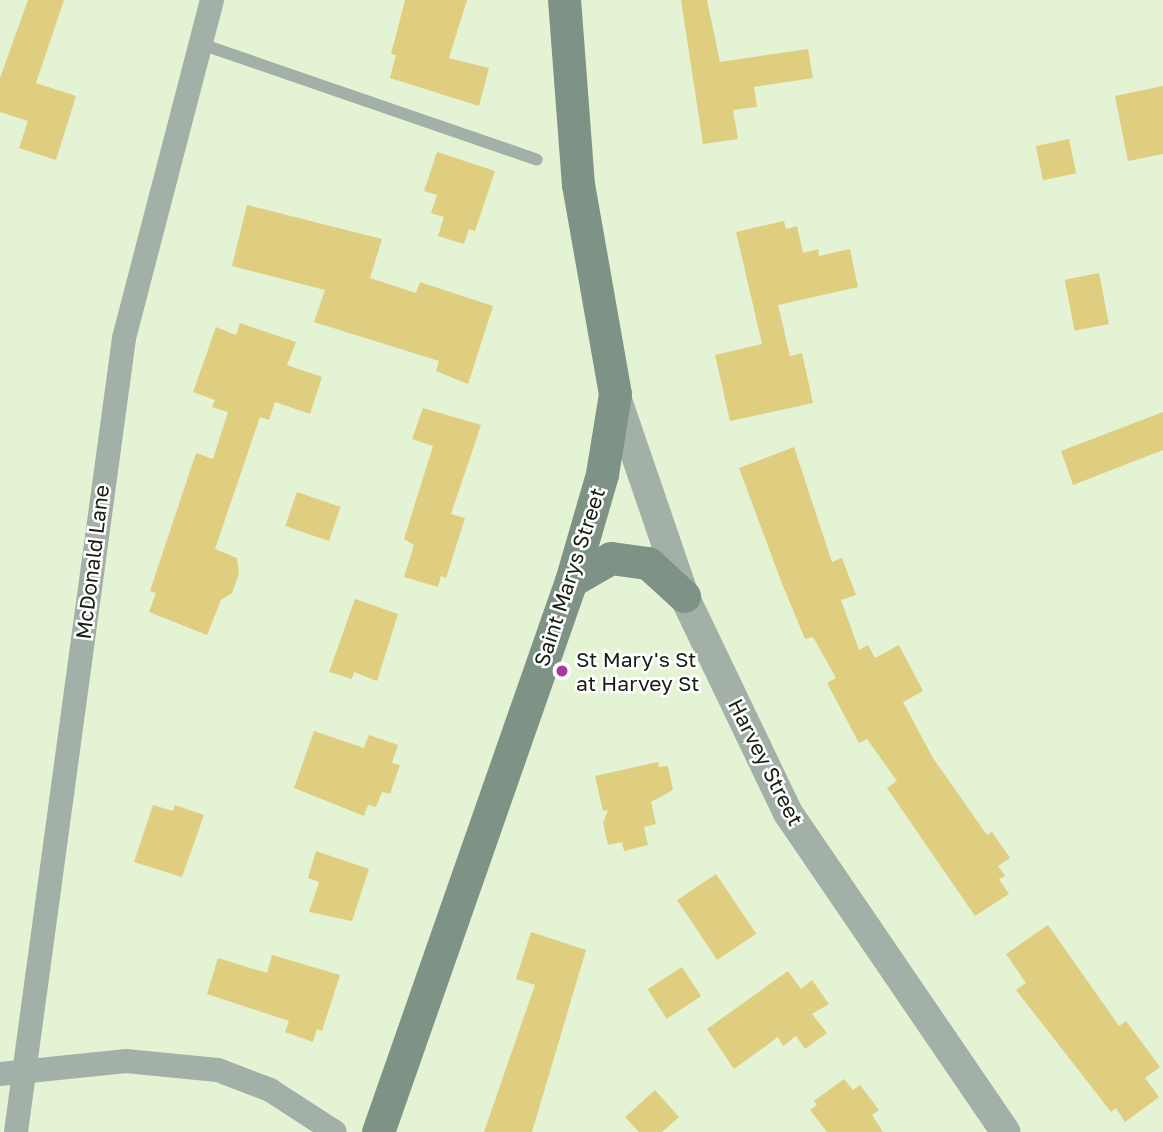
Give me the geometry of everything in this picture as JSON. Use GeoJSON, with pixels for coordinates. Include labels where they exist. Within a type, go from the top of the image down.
{"type":"FeatureCollection","features":[{"type":"Feature","properties":{"kind":"main road","name":"Saint Marys Street"},"geometry":{"type":"LineString","coordinates":[[378,1132],[571,581],[602,474],[615,394],[578,185],[564,0]]}},
{"type":"Feature","properties":{"kind":"main road"},"geometry":{"type":"LineString","coordinates":[[571,581],[611,558],[635,561],[648,563],[684,596]]}},
{"type":"Feature","properties":{"kind":"street","name":"McDonald Lane"},"geometry":{"type":"LineString","coordinates":[[16,1132],[124,338],[212,0]]}},
{"type":"Feature","properties":{"kind":"street","name":"Harvey Street"},"geometry":{"type":"LineString","coordinates":[[615,394],[684,596],[788,813],[1006,1132]]}},
{"type":"Feature","properties":{"kind":"street"},"geometry":{"type":"LineString","coordinates":[[0,1074],[125,1061],[218,1070],[270,1090],[335,1132]]}},
{"type":"Feature","properties":{"kind":"lane"},"geometry":{"type":"LineString","coordinates":[[201,44],[537,160]]}},
{"type":"Feature","properties":{"kind":"building"},"geometry":{"type":"Polygon","coordinates":[[[28,0],[64,0],[36,83],[76,96],[56,160],[19,148],[28,121],[0,112],[0,78],[28,0]]]}},
{"type":"Feature","properties":{"kind":"building"},"geometry":{"type":"Polygon","coordinates":[[[405,0],[467,0],[449,58],[489,68],[479,106],[390,78],[396,55],[391,54],[405,0]]]}},
{"type":"Feature","properties":{"kind":"building"},"geometry":{"type":"Polygon","coordinates":[[[681,0],[707,0],[720,62],[808,49],[813,78],[754,87],[757,107],[733,110],[738,139],[703,144],[681,0]]]}},
{"type":"Feature","properties":{"kind":"building"},"geometry":{"type":"Polygon","coordinates":[[[1163,86],[1163,154],[1128,161],[1115,96],[1163,86]]]}},
{"type":"Feature","properties":{"kind":"building"},"geometry":{"type":"Polygon","coordinates":[[[1069,139],[1076,173],[1043,180],[1036,146],[1069,139]]]}},
{"type":"Feature","properties":{"kind":"building"},"geometry":{"type":"Polygon","coordinates":[[[437,152],[495,171],[475,231],[469,229],[464,244],[438,236],[444,217],[431,213],[437,195],[424,191],[437,152]]]}},
{"type":"Feature","properties":{"kind":"building"},"geometry":{"type":"Polygon","coordinates":[[[247,205],[382,239],[370,278],[416,293],[420,282],[493,306],[468,384],[436,371],[439,361],[314,322],[325,290],[232,266],[247,205]]]}},
{"type":"Feature","properties":{"kind":"building"},"geometry":{"type":"Polygon","coordinates":[[[784,221],[786,229],[797,226],[803,253],[818,249],[819,256],[850,249],[858,287],[778,305],[790,356],[802,353],[813,403],[730,421],[715,355],[762,344],[736,232],[784,221]]]}},
{"type":"Feature","properties":{"kind":"building"},"geometry":{"type":"Polygon","coordinates":[[[1099,273],[1109,324],[1075,331],[1065,280],[1099,273]]]}},
{"type":"Feature","properties":{"kind":"building"},"geometry":{"type":"Polygon","coordinates":[[[240,323],[296,342],[287,365],[322,377],[310,414],[275,402],[269,420],[260,417],[215,549],[237,558],[239,574],[232,593],[221,600],[207,635],[149,612],[156,593],[150,591],[196,453],[213,459],[228,412],[212,407],[215,400],[193,392],[216,327],[236,335],[240,323]]]}},
{"type":"Feature","properties":{"kind":"building"},"geometry":{"type":"Polygon","coordinates":[[[423,408],[481,425],[451,514],[465,518],[446,578],[441,576],[438,587],[404,577],[414,545],[404,539],[433,446],[412,439],[423,408]]]}},
{"type":"Feature","properties":{"kind":"building"},"geometry":{"type":"Polygon","coordinates":[[[1163,412],[1163,450],[1073,485],[1061,451],[1163,412]]]}},
{"type":"Feature","properties":{"kind":"building"},"geometry":{"type":"Polygon","coordinates":[[[794,447],[832,562],[842,558],[856,595],[841,600],[859,650],[868,645],[875,658],[899,645],[923,691],[903,702],[933,758],[987,835],[992,832],[1010,858],[998,866],[1005,876],[999,879],[1009,894],[975,916],[887,788],[897,781],[867,739],[859,743],[827,683],[836,678],[813,637],[805,639],[781,581],[739,468],[794,447]]]}},
{"type":"Feature","properties":{"kind":"building"},"geometry":{"type":"Polygon","coordinates":[[[297,492],[340,507],[329,541],[285,526],[297,492]]]}},
{"type":"Feature","properties":{"kind":"building"},"geometry":{"type":"Polygon","coordinates":[[[355,599],[398,614],[377,681],[354,672],[352,679],[329,672],[355,599]]]}},
{"type":"Feature","properties":{"kind":"building"},"geometry":{"type":"Polygon","coordinates":[[[314,731],[364,748],[369,735],[398,745],[392,763],[400,765],[390,794],[382,792],[376,807],[368,805],[364,816],[294,788],[314,731]]]}},
{"type":"Feature","properties":{"kind":"building"},"geometry":{"type":"Polygon","coordinates":[[[658,762],[659,767],[668,766],[673,790],[651,802],[656,824],[644,827],[648,845],[624,851],[622,842],[608,845],[603,823],[608,810],[603,811],[595,776],[658,762]]]}},
{"type":"Feature","properties":{"kind":"building"},"geometry":{"type":"Polygon","coordinates":[[[153,805],[173,811],[175,805],[204,815],[182,877],[134,862],[153,805]]]}},
{"type":"Feature","properties":{"kind":"building"},"geometry":{"type":"Polygon","coordinates":[[[316,851],[369,869],[352,921],[309,912],[319,882],[308,878],[316,851]]]}},
{"type":"Feature","properties":{"kind":"building"},"geometry":{"type":"Polygon","coordinates":[[[716,874],[756,934],[717,960],[677,900],[716,874]]]}},
{"type":"Feature","properties":{"kind":"building"},"geometry":{"type":"Polygon","coordinates":[[[1048,925],[1119,1026],[1126,1021],[1160,1067],[1145,1078],[1159,1097],[1125,1122],[1116,1108],[1111,1112],[1016,990],[1026,983],[1006,954],[1048,925]]]}},
{"type":"Feature","properties":{"kind":"building"},"geometry":{"type":"Polygon","coordinates":[[[531,932],[586,950],[532,1132],[484,1132],[535,985],[516,979],[531,932]]]}},
{"type":"Feature","properties":{"kind":"building"},"geometry":{"type":"Polygon","coordinates":[[[272,955],[340,975],[322,1031],[317,1029],[313,1042],[285,1032],[289,1021],[207,994],[218,958],[267,973],[272,955]]]}},
{"type":"Feature","properties":{"kind":"building"},"geometry":{"type":"Polygon","coordinates":[[[682,967],[701,996],[667,1019],[648,989],[682,967]]]}},
{"type":"Feature","properties":{"kind":"building"},"geometry":{"type":"Polygon","coordinates":[[[788,971],[801,989],[812,980],[829,1004],[812,1014],[827,1033],[805,1049],[796,1036],[783,1046],[778,1037],[734,1069],[707,1029],[788,971]]]}},
{"type":"Feature","properties":{"kind":"building"},"geometry":{"type":"Polygon","coordinates":[[[844,1079],[853,1090],[860,1085],[879,1110],[872,1115],[883,1132],[827,1132],[810,1110],[817,1105],[814,1101],[844,1079]]]}},
{"type":"Feature","properties":{"kind":"building"},"geometry":{"type":"Polygon","coordinates":[[[655,1090],[679,1117],[662,1132],[639,1132],[625,1117],[655,1090]]]}},
{"type":"Feature","properties":{"kind":"place","name":"St Mary's St at Harvey St"},"geometry":{"type":"Point","coordinates":[562,671]}}]}
